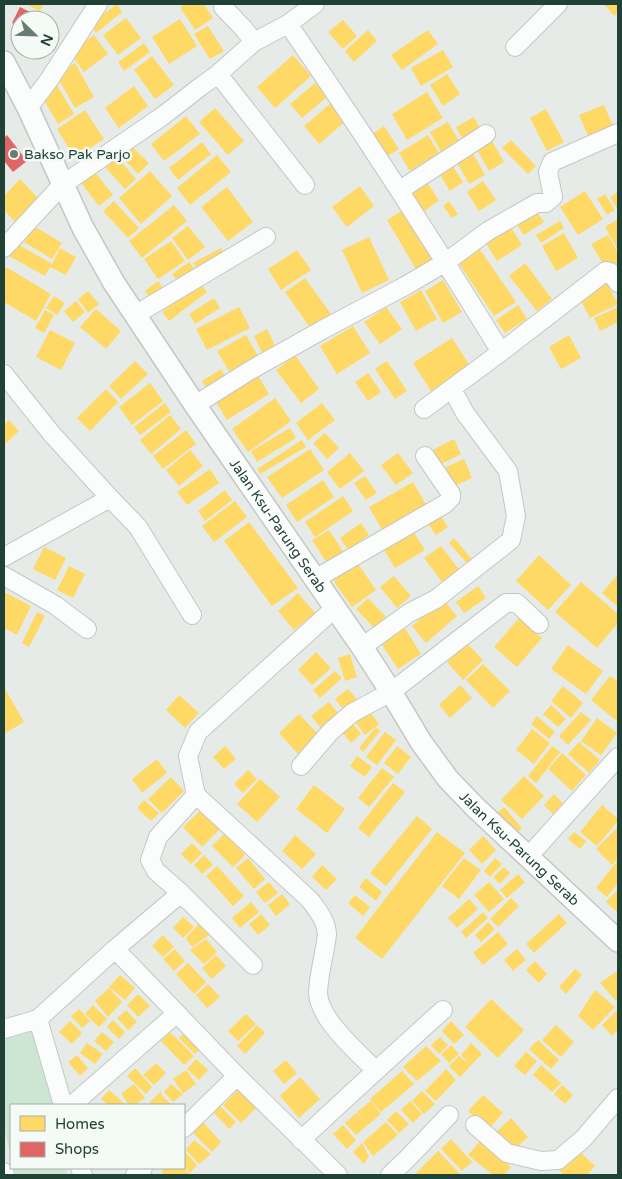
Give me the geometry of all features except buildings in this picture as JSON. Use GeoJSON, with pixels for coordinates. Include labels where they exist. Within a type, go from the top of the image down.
{"type":"FeatureCollection","features":[{"type":"Feature","properties":{"kind":"street"},"geometry":{"type":"LineString","coordinates":[[28,108],[98,4]]}},
{"type":"Feature","properties":{"kind":"street"},"geometry":{"type":"LineString","coordinates":[[4,248],[62,185],[156,121],[218,74],[254,42],[288,24],[312,4]]}},
{"type":"Feature","properties":{"kind":"street"},"geometry":{"type":"LineString","coordinates":[[515,47],[558,4]]}},
{"type":"Feature","properties":{"kind":"street"},"geometry":{"type":"LineString","coordinates":[[223,7],[254,42]]}},
{"type":"Feature","properties":{"kind":"street"},"geometry":{"type":"LineString","coordinates":[[288,24],[400,190],[501,352]]}},
{"type":"Feature","properties":{"kind":"street","name":"Jalan Ksu-Parung Serab"},"geometry":{"type":"LineString","coordinates":[[4,62],[28,108],[82,228],[114,283],[195,405],[362,646],[421,742],[448,779],[476,808],[618,941]]}},
{"type":"Feature","properties":{"kind":"street"},"geometry":{"type":"LineString","coordinates":[[218,74],[305,185]]}},
{"type":"Feature","properties":{"kind":"street"},"geometry":{"type":"LineString","coordinates":[[195,405],[248,370],[446,262],[488,231],[536,203],[546,203],[553,197],[548,172],[552,162],[618,133]]}},
{"type":"Feature","properties":{"kind":"street"},"geometry":{"type":"LineString","coordinates":[[400,190],[486,134]]}},
{"type":"Feature","properties":{"kind":"street"},"geometry":{"type":"LineString","coordinates":[[135,315],[266,237]]}},
{"type":"Feature","properties":{"kind":"street"},"geometry":{"type":"LineString","coordinates":[[424,409],[606,271],[610,272],[618,283]]}},
{"type":"Feature","properties":{"kind":"street"},"geometry":{"type":"LineString","coordinates":[[4,374],[51,433],[138,527],[192,615]]}},
{"type":"Feature","properties":{"kind":"street"},"geometry":{"type":"LineString","coordinates":[[362,646],[410,613],[436,599],[511,540],[516,516],[508,471],[465,413],[452,389]]}},
{"type":"Feature","properties":{"kind":"street"},"geometry":{"type":"LineString","coordinates":[[316,579],[445,504],[451,498],[451,494],[426,456]]}},
{"type":"Feature","properties":{"kind":"street"},"geometry":{"type":"LineString","coordinates":[[4,557],[110,498]]}},
{"type":"Feature","properties":{"kind":"street"},"geometry":{"type":"LineString","coordinates":[[4,576],[55,605],[87,629]]}},
{"type":"Feature","properties":{"kind":"street"},"geometry":{"type":"LineString","coordinates":[[301,766],[330,732],[352,714],[391,692],[506,603],[517,603],[538,624]]}},
{"type":"Feature","properties":{"kind":"street"},"geometry":{"type":"LineString","coordinates":[[335,608],[198,732],[188,756],[196,795],[310,900],[320,913],[326,926],[327,934],[318,993],[322,1010],[339,1034],[376,1071]]}},
{"type":"Feature","properties":{"kind":"street"},"geometry":{"type":"LineString","coordinates":[[528,857],[618,757]]}},
{"type":"Feature","properties":{"kind":"street"},"geometry":{"type":"LineString","coordinates":[[196,795],[158,837],[150,860],[156,871],[253,964]]}},
{"type":"Feature","properties":{"kind":"street"},"geometry":{"type":"LineString","coordinates":[[4,1029],[30,1022],[181,894]]}},
{"type":"Feature","properties":{"kind":"street"},"geometry":{"type":"LineString","coordinates":[[115,949],[237,1076],[338,1175]]}},
{"type":"Feature","properties":{"kind":"street"},"geometry":{"type":"LineString","coordinates":[[301,1140],[361,1083],[443,1010]]}},
{"type":"Feature","properties":{"kind":"street"},"geometry":{"type":"LineString","coordinates":[[73,1104],[176,1014]]}},
{"type":"Feature","properties":{"kind":"street"},"geometry":{"type":"LineString","coordinates":[[30,1022],[63,1104]]}},
{"type":"Feature","properties":{"kind":"street"},"geometry":{"type":"LineString","coordinates":[[185,1127],[237,1076]]}},
{"type":"Feature","properties":{"kind":"street"},"geometry":{"type":"LineString","coordinates":[[475,1125],[507,1153],[541,1161],[558,1160],[583,1139],[618,1098]]}},
{"type":"Feature","properties":{"kind":"street"},"geometry":{"type":"LineString","coordinates":[[390,1175],[449,1115]]}},
{"type":"Feature","properties":{"kind":"green space"},"geometry":{"type":"Polygon","coordinates":[[[38,1027],[56,1104],[10,1104],[10,1153],[4,1127],[4,1037],[38,1027]]]}},
{"type":"Feature","properties":{"kind":"green space"},"geometry":{"type":"Polygon","coordinates":[[[14,1169],[66,1169],[67,1175],[16,1175],[14,1169]]]}},
{"type":"Feature","properties":{"kind":"place","name":"Bakso Pak Parjo"},"geometry":{"type":"Point","coordinates":[14,154]}}]}
